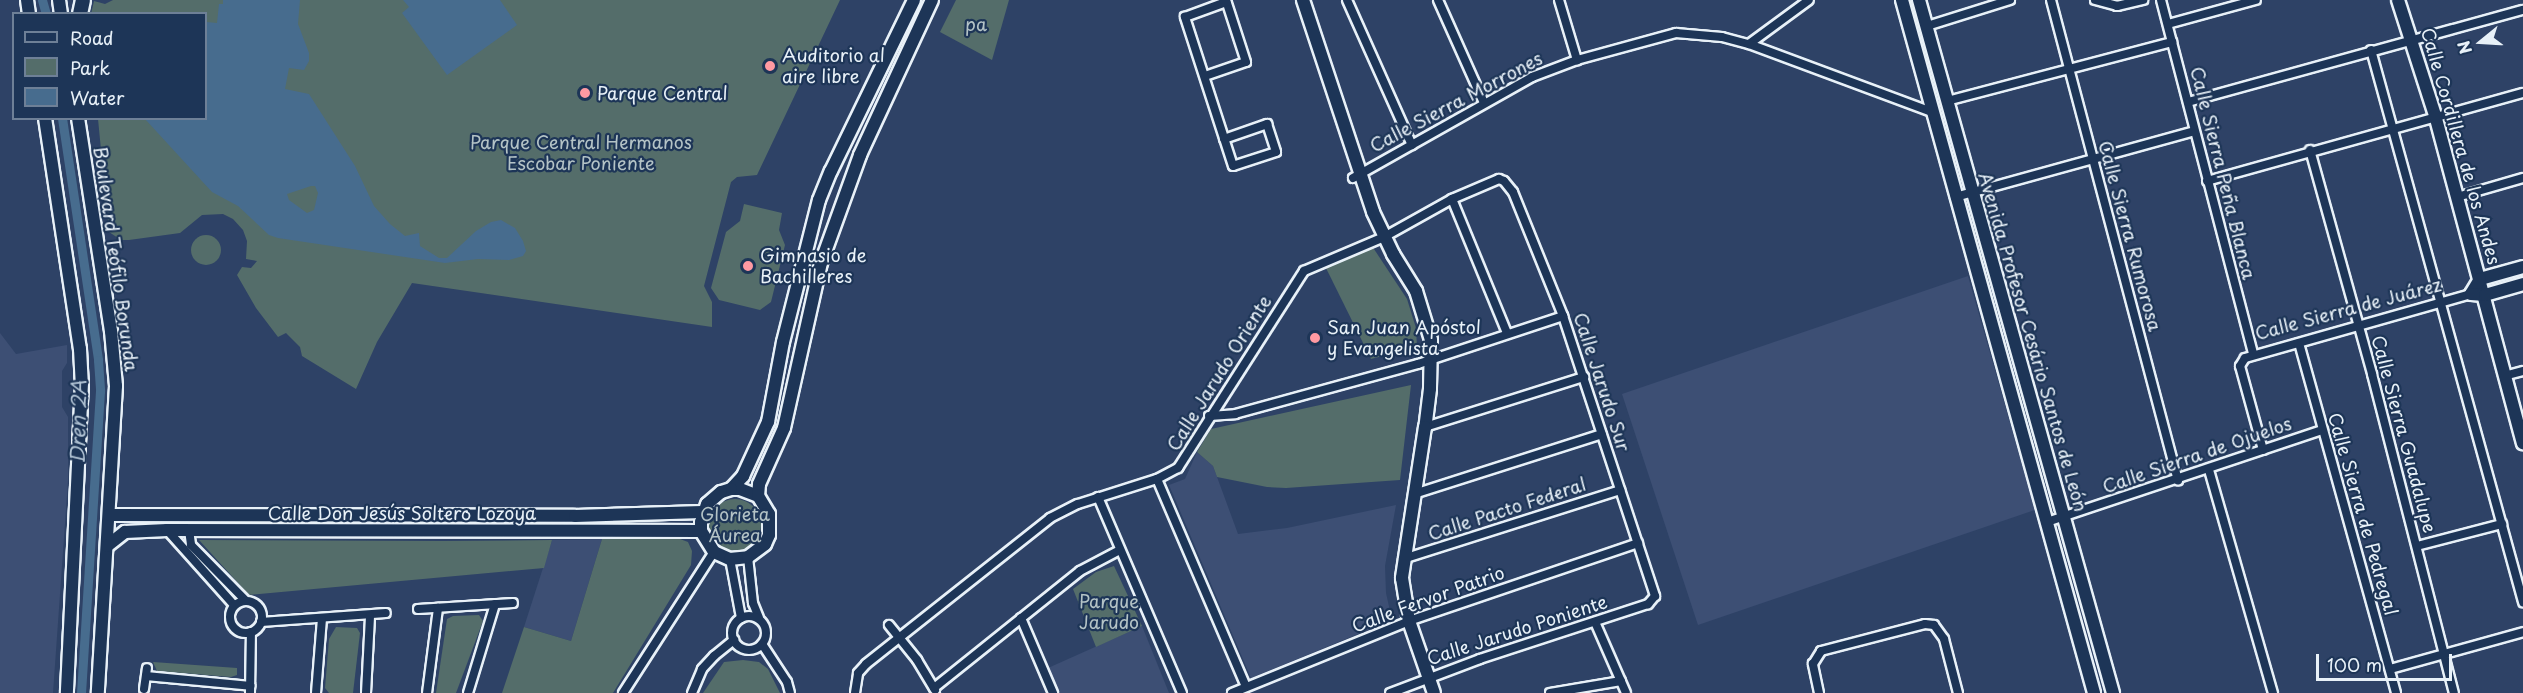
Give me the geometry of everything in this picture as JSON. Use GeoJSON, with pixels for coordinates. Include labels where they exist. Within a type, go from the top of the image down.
{"type":"FeatureCollection","features":[{"type":"Feature","properties":{"kind":"street"},"geometry":{"type":"LineString","coordinates":[[914,0],[819,200],[783,342],[768,422],[743,476],[731,489],[713,497],[702,512],[701,531],[714,552],[730,559],[748,557],[765,544],[769,535],[769,514],[758,496],[759,484],[784,428],[791,404],[821,263],[846,187],[932,0]]}},
{"type":"Feature","properties":{"kind":"street"},"geometry":{"type":"LineString","coordinates":[[1303,0],[1357,175],[1384,237],[1423,306],[1431,340],[1425,428],[1403,559],[1402,578],[1409,621],[1434,693]]}},
{"type":"Feature","properties":{"kind":"street"},"geometry":{"type":"LineString","coordinates":[[1347,0],[1412,145]]}},
{"type":"Feature","properties":{"kind":"street"},"geometry":{"type":"LineString","coordinates":[[1438,0],[1484,103]]}},
{"type":"Feature","properties":{"kind":"street"},"geometry":{"type":"LineString","coordinates":[[1559,0],[1577,60]]}},
{"type":"Feature","properties":{"kind":"street"},"geometry":{"type":"LineString","coordinates":[[1749,45],[1809,0]]}},
{"type":"Feature","properties":{"kind":"street","name":"Avenida Profesor Cesário Santos de León"},"geometry":{"type":"LineString","coordinates":[[1902,0],[2094,693]]}},
{"type":"Feature","properties":{"kind":"street","name":"Avenida Profesor Cesário Santos de León"},"geometry":{"type":"LineString","coordinates":[[1919,0],[2113,693]]}},
{"type":"Feature","properties":{"kind":"street"},"geometry":{"type":"LineString","coordinates":[[1927,26],[2010,0]]}},
{"type":"Feature","properties":{"kind":"street","name":"Calle Sierra Rumorosa"},"geometry":{"type":"LineString","coordinates":[[2051,0],[2178,481]]}},
{"type":"Feature","properties":{"kind":"street"},"geometry":{"type":"LineString","coordinates":[[2095,0],[2117,6],[2143,0]]}},
{"type":"Feature","properties":{"kind":"street","name":"Calle Sierra Peña Blanca"},"geometry":{"type":"LineString","coordinates":[[2161,0],[2253,354]]}},
{"type":"Feature","properties":{"kind":"street"},"geometry":{"type":"LineString","coordinates":[[2168,24],[2256,0]]}},
{"type":"Feature","properties":{"kind":"street","name":"Calle Cordillera de los Andes"},"geometry":{"type":"LineString","coordinates":[[2398,0],[2435,115],[2523,443]]}},
{"type":"Feature","properties":{"kind":"street"},"geometry":{"type":"LineString","coordinates":[[1205,76],[1246,62],[1226,1],[1185,17],[1224,139],[1233,166],[1276,152],[1267,124],[1224,139]]}},
{"type":"Feature","properties":{"kind":"street"},"geometry":{"type":"LineString","coordinates":[[2188,102],[2523,10]]}},
{"type":"Feature","properties":{"kind":"street","name":"Calle Sierra Morrones"},"geometry":{"type":"LineString","coordinates":[[1357,175],[1532,77],[1577,60],[1676,33],[1722,37],[1749,45],[1932,112]]}},
{"type":"Feature","properties":{"kind":"street"},"geometry":{"type":"LineString","coordinates":[[1947,101],[2172,42]]}},
{"type":"Feature","properties":{"kind":"street"},"geometry":{"type":"LineString","coordinates":[[2371,50],[2523,602]]}},
{"type":"Feature","properties":{"kind":"street"},"geometry":{"type":"LineString","coordinates":[[2207,181],[2435,115],[2523,93]]}},
{"type":"Feature","properties":{"kind":"street"},"geometry":{"type":"LineString","coordinates":[[861,109],[878,117]]}},
{"type":"Feature","properties":{"kind":"street"},"geometry":{"type":"LineString","coordinates":[[45,120],[80,350],[82,383],[68,693]]}},
{"type":"Feature","properties":{"kind":"street","name":"Boulevard Teófilo Borunda"},"geometry":{"type":"LineString","coordinates":[[78,120],[111,331],[116,386],[98,693]]}},
{"type":"Feature","properties":{"kind":"street"},"geometry":{"type":"LineString","coordinates":[[1955,197],[2092,157],[2194,131]]}},
{"type":"Feature","properties":{"kind":"street","name":"Calle Sierra Guadalupe"},"geometry":{"type":"LineString","coordinates":[[2310,150],[2417,546],[2454,693]]}},
{"type":"Feature","properties":{"kind":"street"},"geometry":{"type":"LineString","coordinates":[[2457,197],[2523,178]]}},
{"type":"Feature","properties":{"kind":"street","name":"Calle Jarudo Oriente"},"geometry":{"type":"LineString","coordinates":[[855,693],[856,682],[866,664],[1050,518],[1098,497],[1157,478],[1178,468],[1209,416],[1304,271],[1384,237],[1452,199],[1492,180],[1504,181]]}},
{"type":"Feature","properties":{"kind":"street","name":"Calle Jarudo Sur"},"geometry":{"type":"LineString","coordinates":[[1504,181],[1513,192],[1563,315],[1654,590],[1654,599]]}},
{"type":"Feature","properties":{"kind":"street"},"geometry":{"type":"LineString","coordinates":[[1452,199],[1507,333]]}},
{"type":"Feature","properties":{"kind":"street"},"geometry":{"type":"LineString","coordinates":[[2471,294],[2480,279],[2523,267]]}},
{"type":"Feature","properties":{"kind":"street","name":"Calle Sierra de Juárez"},"geometry":{"type":"LineString","coordinates":[[2263,450],[2240,366],[2245,357],[2299,344],[2471,294],[2485,295],[2523,284]]}},
{"type":"Feature","properties":{"kind":"street"},"geometry":{"type":"LineString","coordinates":[[1209,416],[1235,414],[1431,360],[1563,315]]}},
{"type":"Feature","properties":{"kind":"street","name":"Calle Sierra de Pedregal"},"geometry":{"type":"LineString","coordinates":[[2299,344],[2396,693]]}},
{"type":"Feature","properties":{"kind":"street"},"geometry":{"type":"LineString","coordinates":[[2504,376],[2523,371]]}},
{"type":"Feature","properties":{"kind":"street"},"geometry":{"type":"LineString","coordinates":[[1425,428],[1584,377]]}},
{"type":"Feature","properties":{"kind":"street","name":"Calle Sierra de Ojuelos"},"geometry":{"type":"LineString","coordinates":[[2047,522],[2178,481],[2322,430]]}},
{"type":"Feature","properties":{"kind":"street"},"geometry":{"type":"LineString","coordinates":[[1414,494],[1602,434]]}},
{"type":"Feature","properties":{"kind":"street"},"geometry":{"type":"LineString","coordinates":[[2209,470],[2273,693]]}},
{"type":"Feature","properties":{"kind":"street"},"geometry":{"type":"LineString","coordinates":[[1157,478],[1246,687]]}},
{"type":"Feature","properties":{"kind":"street"},"geometry":{"type":"LineString","coordinates":[[731,489],[740,489],[758,496]]}},
{"type":"Feature","properties":{"kind":"street","name":"Calle Pacto Federal"},"geometry":{"type":"LineString","coordinates":[[1403,559],[1620,490]]}},
{"type":"Feature","properties":{"kind":"street"},"geometry":{"type":"LineString","coordinates":[[1098,497],[1182,693]]}},
{"type":"Feature","properties":{"kind":"street","name":"Calle Don Jesús Soltero Lozoya"},"geometry":{"type":"LineString","coordinates":[[109,515],[575,516],[702,512]]}},
{"type":"Feature","properties":{"kind":"street"},"geometry":{"type":"LineString","coordinates":[[176,515],[171,530],[234,605]]}},
{"type":"Feature","properties":{"kind":"street"},"geometry":{"type":"LineString","coordinates":[[2417,546],[2502,524]]}},
{"type":"Feature","properties":{"kind":"street","name":"Calle Don Jesús Soltero Lozoya"},"geometry":{"type":"LineString","coordinates":[[108,546],[125,532],[171,530],[701,531]]}},
{"type":"Feature","properties":{"kind":"street"},"geometry":{"type":"LineString","coordinates":[[189,530],[191,545],[200,562],[245,600],[259,607],[261,622]]}},
{"type":"Feature","properties":{"kind":"street","name":"Calle Fervor Patrio"},"geometry":{"type":"LineString","coordinates":[[1232,693],[1409,621],[1638,543]]}},
{"type":"Feature","properties":{"kind":"street"},"geometry":{"type":"LineString","coordinates":[[889,625],[935,690],[1080,572],[1120,550]]}},
{"type":"Feature","properties":{"kind":"street"},"geometry":{"type":"LineString","coordinates":[[623,693],[714,552]]}},
{"type":"Feature","properties":{"kind":"street"},"geometry":{"type":"LineString","coordinates":[[748,557],[753,603],[766,630],[762,644]]}},
{"type":"Feature","properties":{"kind":"street"},"geometry":{"type":"LineString","coordinates":[[730,559],[741,618]]}},
{"type":"Feature","properties":{"kind":"street"},"geometry":{"type":"LineString","coordinates":[[735,581],[750,579]]}},
{"type":"Feature","properties":{"kind":"street","name":"Calle Jarudo Poniente"},"geometry":{"type":"LineString","coordinates":[[1390,693],[1429,677],[1595,622],[1654,599]]}},
{"type":"Feature","properties":{"kind":"street"},"geometry":{"type":"LineString","coordinates":[[245,600],[234,605],[230,615],[232,625],[241,632],[251,632]]}},
{"type":"Feature","properties":{"kind":"street"},"geometry":{"type":"LineString","coordinates":[[418,609],[513,603]]}},
{"type":"Feature","properties":{"kind":"street"},"geometry":{"type":"LineString","coordinates":[[468,693],[495,604]]}},
{"type":"Feature","properties":{"kind":"street"},"geometry":{"type":"LineString","coordinates":[[427,693],[438,608]]}},
{"type":"Feature","properties":{"kind":"street"},"geometry":{"type":"LineString","coordinates":[[144,689],[146,672],[250,690],[251,632],[261,622],[370,616],[386,613]]}},
{"type":"Feature","properties":{"kind":"street"},"geometry":{"type":"LineString","coordinates":[[366,693],[370,616]]}},
{"type":"Feature","properties":{"kind":"street"},"geometry":{"type":"LineString","coordinates":[[759,618],[750,616],[741,618],[733,628],[734,640],[740,647],[747,650],[762,644]]}},
{"type":"Feature","properties":{"kind":"street"},"geometry":{"type":"LineString","coordinates":[[1021,618],[1053,693]]}},
{"type":"Feature","properties":{"kind":"street"},"geometry":{"type":"LineString","coordinates":[[316,693],[322,619]]}},
{"type":"Feature","properties":{"kind":"street"},"geometry":{"type":"LineString","coordinates":[[1595,622],[1626,693]]}},
{"type":"Feature","properties":{"kind":"street"},"geometry":{"type":"LineString","coordinates":[[1819,693],[1813,664],[1821,651],[1832,646],[1915,625],[1934,625],[1944,639],[1958,693]]}},
{"type":"Feature","properties":{"kind":"street"},"geometry":{"type":"LineString","coordinates":[[2390,669],[2523,632]]}},
{"type":"Feature","properties":{"kind":"street"},"geometry":{"type":"LineString","coordinates":[[692,693],[702,669],[734,640]]}},
{"type":"Feature","properties":{"kind":"street"},"geometry":{"type":"LineString","coordinates":[[762,644],[788,682],[790,693]]}},
{"type":"Feature","properties":{"kind":"street"},"geometry":{"type":"LineString","coordinates":[[1550,693],[1621,681]]}},
{"type":"Feature","properties":{"kind":"shaded area"},"geometry":{"type":"Polygon","coordinates":[[[1968,276],[2035,510],[1698,625],[1622,394],[1968,276]]]}},
{"type":"Feature","properties":{"kind":"shaded area"},"geometry":{"type":"Polygon","coordinates":[[[0,333],[16,354],[67,345],[67,363],[62,371],[62,407],[68,417],[68,481],[53,693],[0,693],[0,333]]]}},
{"type":"Feature","properties":{"kind":"shaded area"},"geometry":{"type":"Polygon","coordinates":[[[1197,452],[1213,466],[1238,534],[1287,528],[1396,505],[1385,566],[1386,593],[1392,620],[1251,678],[1169,485],[1185,479],[1197,452]]]}},
{"type":"Feature","properties":{"kind":"shaded area"},"geometry":{"type":"Polygon","coordinates":[[[602,539],[571,641],[524,627],[552,540],[602,539]]]}},
{"type":"Feature","properties":{"kind":"shaded area"},"geometry":{"type":"Polygon","coordinates":[[[1142,626],[1169,693],[1059,693],[1048,668],[1142,626]]]}},
{"type":"Feature","properties":{"kind":"green space","name":"Parque Central Hermanos Escobar Poniente"},"geometry":{"type":"Polygon","coordinates":[[[113,0],[840,0],[757,175],[737,177],[731,182],[704,286],[712,302],[712,327],[412,283],[377,342],[356,389],[302,356],[300,347],[286,333],[278,337],[256,308],[237,275],[242,267],[251,268],[257,261],[246,259],[247,241],[243,230],[233,219],[223,214],[202,215],[180,233],[129,240],[121,240],[109,232],[98,120],[207,120],[207,12],[91,12],[94,1],[105,4],[113,0]]]}},
{"type":"Feature","properties":{"kind":"green space","name":"pa"},"geometry":{"type":"Polygon","coordinates":[[[956,0],[1009,0],[992,60],[940,32],[956,0]]]}},
{"type":"Feature","properties":{"kind":"green space","name":"Gimnasio de Bachilleres"},"geometry":{"type":"Polygon","coordinates":[[[744,204],[782,213],[779,230],[785,245],[771,302],[760,310],[719,300],[711,288],[726,232],[740,221],[744,204]]]}},
{"type":"Feature","properties":{"kind":"green space"},"geometry":{"type":"Polygon","coordinates":[[[206,235],[217,239],[221,250],[217,261],[206,265],[195,261],[191,250],[195,239],[206,235]]]}},
{"type":"Feature","properties":{"kind":"green space"},"geometry":{"type":"Polygon","coordinates":[[[1370,243],[1407,299],[1416,328],[1417,347],[1371,359],[1324,264],[1370,243]]]}},
{"type":"Feature","properties":{"kind":"green space"},"geometry":{"type":"Polygon","coordinates":[[[1411,385],[1400,480],[1286,488],[1267,487],[1217,477],[1213,466],[1197,452],[1211,429],[1411,385]]]}},
{"type":"Feature","properties":{"kind":"green space","name":"Glorieta Áurea"},"geometry":{"type":"Polygon","coordinates":[[[730,499],[740,499],[754,506],[761,525],[754,544],[740,551],[730,551],[720,547],[713,540],[709,530],[709,520],[713,510],[720,503],[730,499]]]}},
{"type":"Feature","properties":{"kind":"green space"},"geometry":{"type":"Polygon","coordinates":[[[602,539],[680,539],[688,542],[692,551],[691,565],[613,693],[502,693],[524,627],[571,641],[602,539]]]}},
{"type":"Feature","properties":{"kind":"green space"},"geometry":{"type":"Polygon","coordinates":[[[199,540],[552,540],[544,568],[249,595],[199,540]]]}},
{"type":"Feature","properties":{"kind":"green space","name":"Parque Jarudo"},"geometry":{"type":"Polygon","coordinates":[[[1114,566],[1142,626],[1096,647],[1073,589],[1096,572],[1114,566]]]}},
{"type":"Feature","properties":{"kind":"green space"},"geometry":{"type":"Polygon","coordinates":[[[479,615],[483,621],[456,693],[436,693],[447,619],[453,616],[479,615]]]}},
{"type":"Feature","properties":{"kind":"green space"},"geometry":{"type":"Polygon","coordinates":[[[336,627],[357,628],[360,633],[353,693],[329,693],[325,688],[329,639],[336,627]]]}},
{"type":"Feature","properties":{"kind":"green space"},"geometry":{"type":"Polygon","coordinates":[[[743,660],[759,662],[768,669],[780,693],[703,693],[724,662],[743,660]]]}},
{"type":"Feature","properties":{"kind":"green space"},"geometry":{"type":"Polygon","coordinates":[[[153,662],[237,668],[237,675],[231,677],[157,671],[153,662]]]}},
{"type":"Feature","properties":{"kind":"water"},"geometry":{"type":"Polygon","coordinates":[[[223,0],[300,0],[298,24],[309,53],[309,61],[304,70],[289,68],[285,89],[309,94],[355,166],[374,206],[390,224],[405,236],[419,233],[420,246],[439,258],[447,258],[476,231],[491,222],[501,220],[515,228],[523,241],[526,251],[523,256],[509,260],[478,259],[445,263],[278,238],[269,235],[238,206],[212,192],[146,120],[207,120],[207,22],[217,23],[219,4],[223,4],[223,0]],[[311,186],[287,194],[289,200],[307,213],[314,210],[318,193],[315,186],[311,186]]]}},
{"type":"Feature","properties":{"kind":"water"},"geometry":{"type":"Polygon","coordinates":[[[403,0],[500,0],[517,25],[447,75],[402,13],[409,7],[403,0]]]}},
{"type":"Feature","properties":{"kind":"waterway","name":"Dren 2A"},"geometry":{"type":"LineString","coordinates":[[42,0],[45,12]]}},
{"type":"Feature","properties":{"kind":"waterway","name":"Dren 2A"},"geometry":{"type":"LineString","coordinates":[[62,120],[98,360],[100,391],[81,693]]}},
{"type":"Feature","properties":{"kind":"place","name":"Auditorio al aire libre"},"geometry":{"type":"Point","coordinates":[770,66]}},
{"type":"Feature","properties":{"kind":"place","name":"Parque Central"},"geometry":{"type":"Point","coordinates":[585,93]}},
{"type":"Feature","properties":{"kind":"place","name":"Gimnasio de Bachilleres"},"geometry":{"type":"Point","coordinates":[748,266]}},
{"type":"Feature","properties":{"kind":"place","name":"San Juan Apóstol y Evangelista"},"geometry":{"type":"Point","coordinates":[1315,338]}}]}
